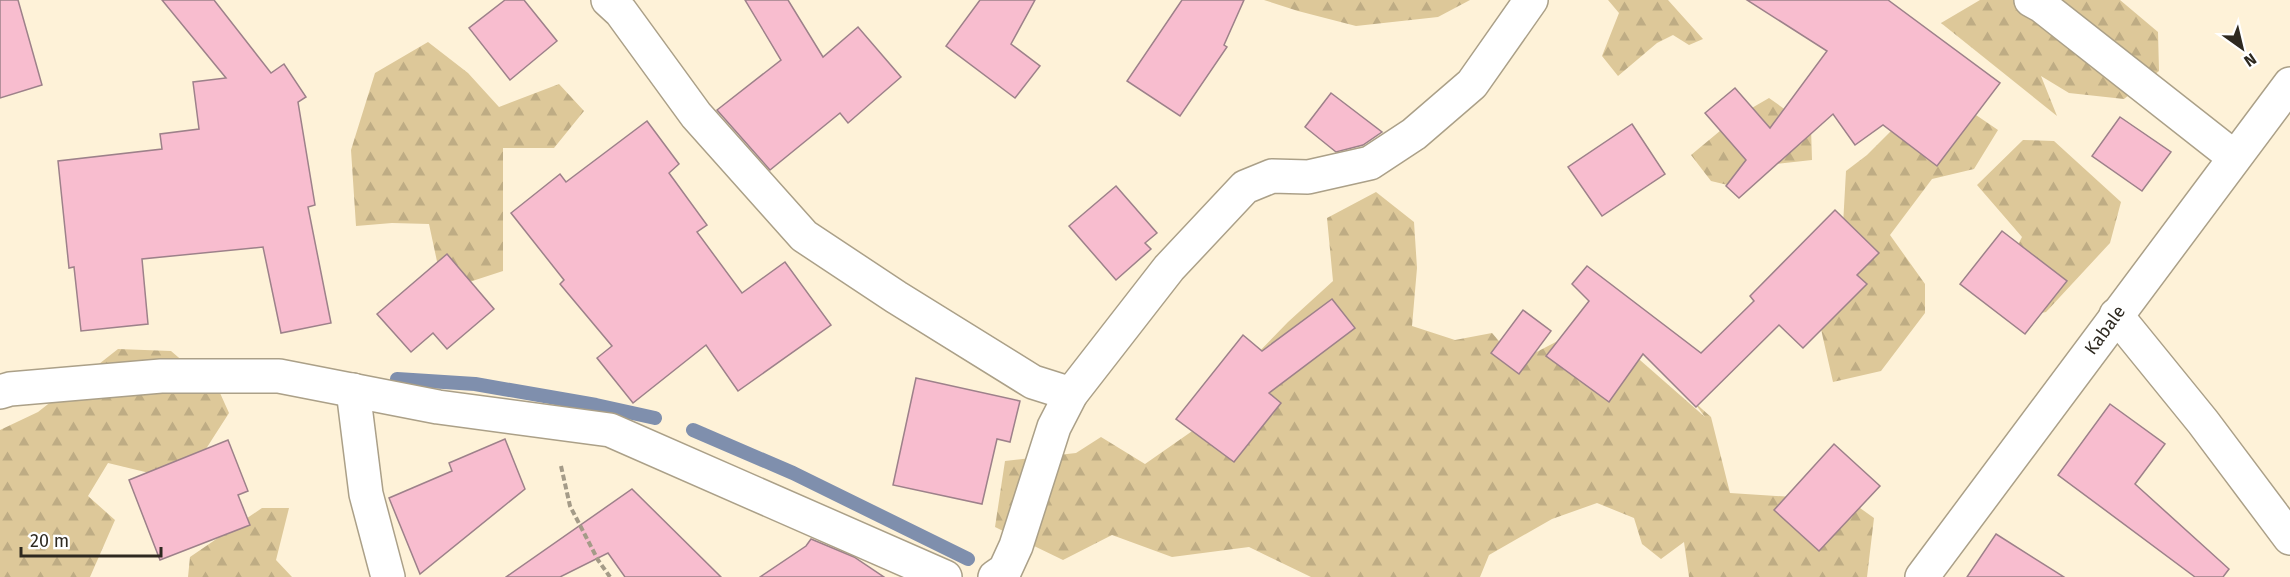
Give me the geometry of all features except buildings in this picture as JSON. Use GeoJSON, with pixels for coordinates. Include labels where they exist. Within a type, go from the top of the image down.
{"type":"FeatureCollection","features":[{"type":"Feature","properties":{"kind":"street"},"geometry":{"type":"LineString","coordinates":[[608,0],[621,12],[696,115],[804,236],[896,297],[1033,382],[1071,394]]}},
{"type":"Feature","properties":{"kind":"street"},"geometry":{"type":"LineString","coordinates":[[995,577],[1005,570],[1016,546],[1054,427],[1071,394],[1169,268],[1245,187],[1272,176],[1308,177],[1370,163],[1414,134],[1472,84],[1531,0]]}},
{"type":"Feature","properties":{"kind":"street"},"geometry":{"type":"LineString","coordinates":[[2031,0],[2042,6],[2234,158]]}},
{"type":"Feature","properties":{"kind":"street","name":"Kabale"},"geometry":{"type":"LineString","coordinates":[[1922,577],[2290,84]]}},
{"type":"Feature","properties":{"kind":"street"},"geometry":{"type":"LineString","coordinates":[[2116,315],[2203,422],[2290,538]]}},
{"type":"Feature","properties":{"kind":"street"},"geometry":{"type":"LineString","coordinates":[[0,392],[10,389],[161,376],[279,376],[438,407],[610,430],[945,577]]}},
{"type":"Feature","properties":{"kind":"street"},"geometry":{"type":"LineString","coordinates":[[353,390],[366,494],[388,577]]}},
{"type":"Feature","properties":{"kind":"path"},"geometry":{"type":"LineString","coordinates":[[559,423],[561,465],[570,506],[598,560],[610,577]]}},
{"type":"Feature","properties":{"kind":"green space"},"geometry":{"type":"Polygon","coordinates":[[[1264,0],[1470,0],[1438,17],[1356,26],[1264,0]]]}},
{"type":"Feature","properties":{"kind":"green space"},"geometry":{"type":"Polygon","coordinates":[[[1608,0],[1668,0],[1703,39],[1689,45],[1673,35],[1657,43],[1618,76],[1602,56],[1619,13],[1608,0]]]}},
{"type":"Feature","properties":{"kind":"green space"},"geometry":{"type":"Polygon","coordinates":[[[1980,0],[2120,0],[2158,32],[2159,71],[2124,99],[2069,93],[2041,76],[2057,116],[1941,23],[1980,0]]]}},
{"type":"Feature","properties":{"kind":"green space"},"geometry":{"type":"Polygon","coordinates":[[[428,42],[468,73],[499,107],[559,84],[584,111],[554,148],[503,148],[503,271],[457,286],[441,280],[429,224],[392,223],[356,226],[351,150],[375,73],[428,42]]]}},
{"type":"Feature","properties":{"kind":"green space"},"geometry":{"type":"Polygon","coordinates":[[[1769,98],[1811,128],[1812,160],[1757,166],[1736,187],[1711,181],[1691,155],[1738,116],[1769,98]]]}},
{"type":"Feature","properties":{"kind":"green space"},"geometry":{"type":"Polygon","coordinates":[[[1954,100],[1998,130],[1974,169],[1932,179],[1890,235],[1925,284],[1925,313],[1881,371],[1833,382],[1818,316],[1843,225],[1846,171],[1867,155],[1903,119],[1954,100]]]}},
{"type":"Feature","properties":{"kind":"green space"},"geometry":{"type":"Polygon","coordinates":[[[2023,140],[2054,141],[2121,202],[2110,243],[2046,312],[2027,316],[2001,277],[2022,237],[1977,185],[2023,140]]]}},
{"type":"Feature","properties":{"kind":"green space"},"geometry":{"type":"Polygon","coordinates":[[[1376,192],[1414,222],[1417,268],[1412,326],[1455,340],[1492,333],[1517,362],[1577,331],[1600,325],[1705,417],[1693,401],[1711,417],[1730,493],[1846,498],[1874,518],[1867,577],[1689,577],[1684,542],[1661,559],[1642,544],[1634,518],[1597,503],[1552,519],[1489,555],[1480,577],[1311,577],[1249,547],[1172,557],[1112,535],[1063,560],[995,527],[1005,461],[1076,453],[1101,437],[1145,464],[1198,427],[1252,359],[1333,281],[1327,218],[1376,192]]]}},
{"type":"Feature","properties":{"kind":"green space"},"geometry":{"type":"Polygon","coordinates":[[[118,349],[171,351],[220,393],[229,413],[195,466],[166,477],[108,463],[88,496],[115,520],[90,577],[0,577],[0,430],[38,412],[118,349]]]}},
{"type":"Feature","properties":{"kind":"green space"},"geometry":{"type":"Polygon","coordinates":[[[262,508],[289,508],[276,560],[292,577],[188,577],[190,557],[262,508]]]}},
{"type":"Feature","properties":{"kind":"waterway"},"geometry":{"type":"LineString","coordinates":[[397,379],[475,384],[596,405],[655,418]]}},
{"type":"Feature","properties":{"kind":"waterway"},"geometry":{"type":"LineString","coordinates":[[693,430],[793,473],[968,559]]}}]}
